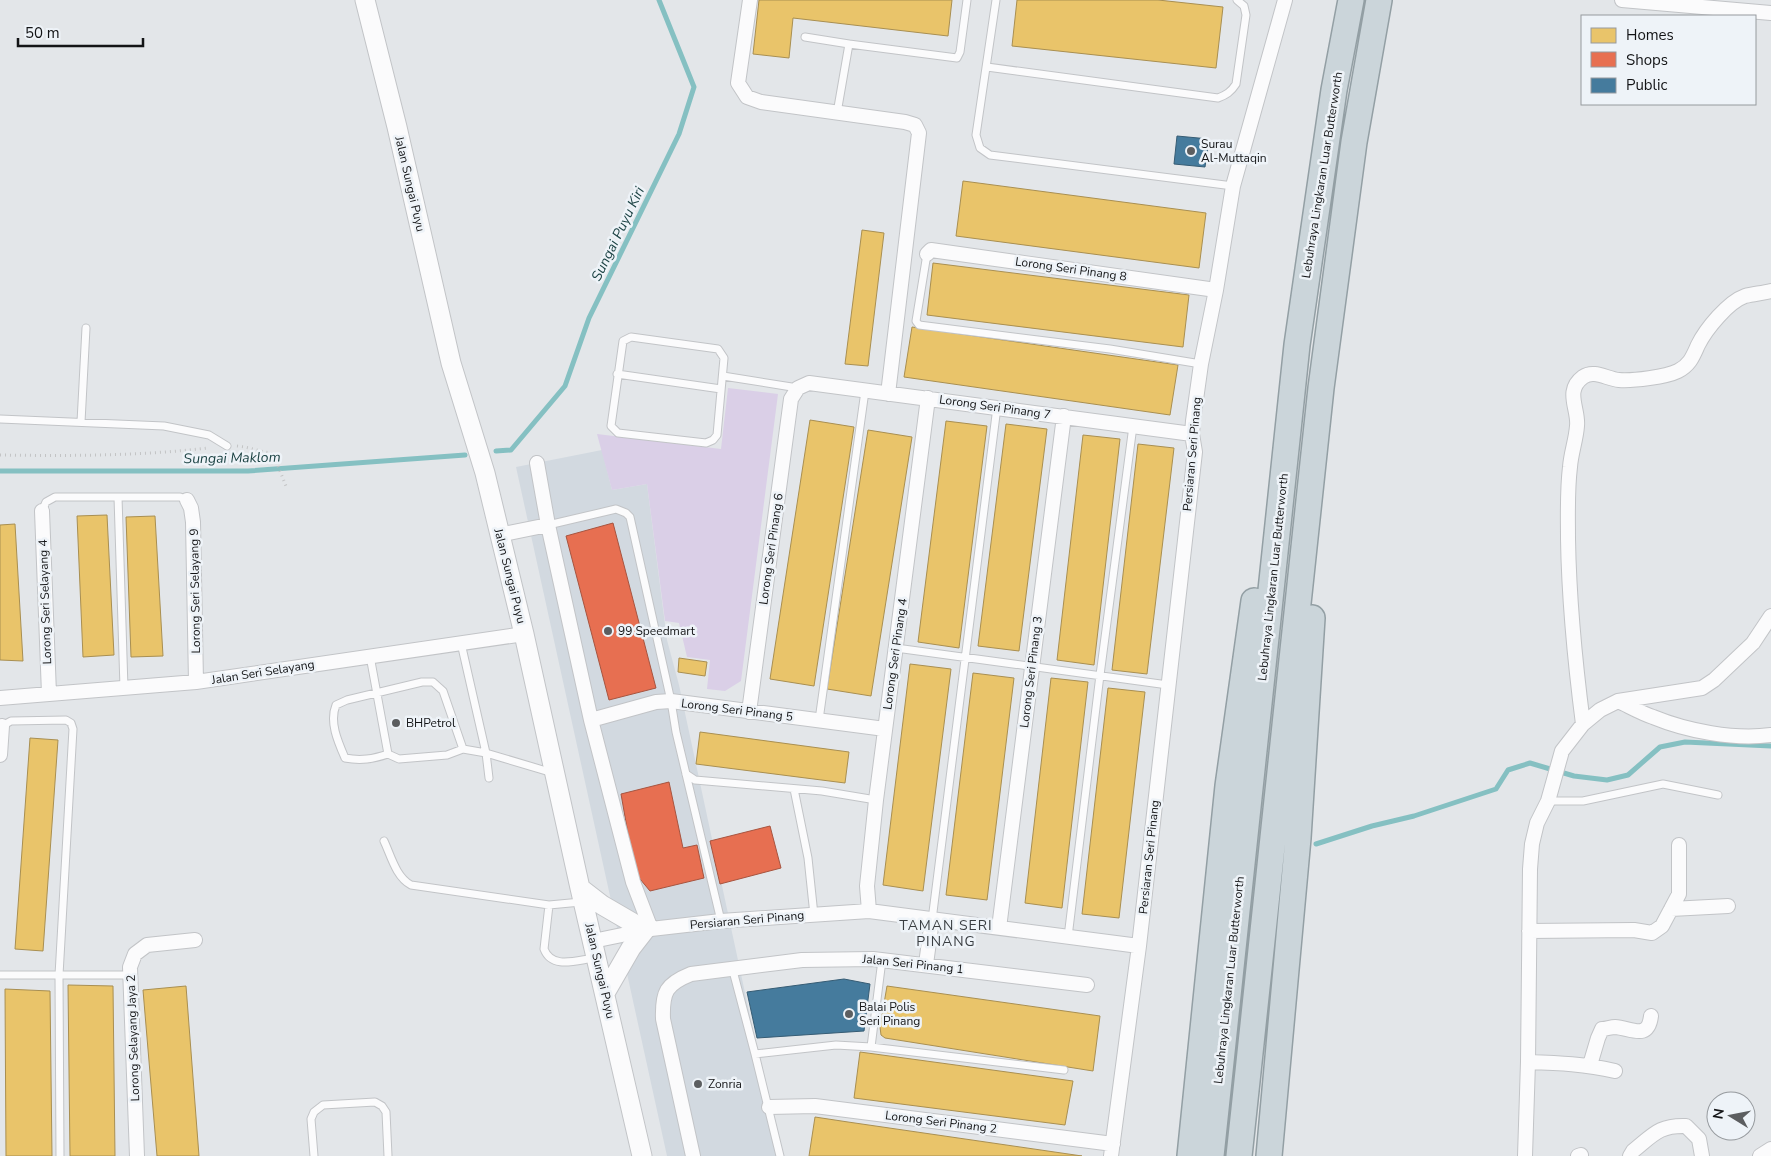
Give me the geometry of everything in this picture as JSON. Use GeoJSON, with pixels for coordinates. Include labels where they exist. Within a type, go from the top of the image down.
{"type":"FeatureCollection","features":[{"type":"Feature","properties":{"kind":"highway","name":"Lebuhraya Lingkaran Luar Butterworth"},"geometry":{"type":"LineString","coordinates":[[1211,1156],[1297,345],[1334,90],[1351,0]]}},
{"type":"Feature","properties":{"kind":"highway"},"geometry":{"type":"LineString","coordinates":[[1239,1156],[1321,388],[1354,142],[1379,0]]}},
{"type":"Feature","properties":{"kind":"highway"},"geometry":{"type":"LineString","coordinates":[[1190,1156],[1228,786],[1258,569],[1284,478]]}},
{"type":"Feature","properties":{"kind":"highway"},"geometry":{"type":"LineString","coordinates":[[1269,1156],[1299,828],[1315,564],[1311,479]]}},
{"type":"Feature","properties":{"kind":"main road","name":"Jalan Sungai Puyu"},"geometry":{"type":"LineString","coordinates":[[365,0],[397,127],[451,363],[485,473],[524,634],[642,1156]]}},
{"type":"Feature","properties":{"kind":"main road"},"geometry":{"type":"LineString","coordinates":[[582,895],[648,930],[631,948],[605,994]]}},
{"type":"Feature","properties":{"kind":"street"},"geometry":{"type":"LineString","coordinates":[[750,0],[738,83],[747,97],[761,102],[905,122],[914,125],[919,132],[888,394]]}},
{"type":"Feature","properties":{"kind":"street","name":"Persiaran Seri Pinang"},"geometry":{"type":"LineString","coordinates":[[1112,1150],[1139,946],[1195,452],[1192,434],[1202,364],[1233,186],[1286,0]]}},
{"type":"Feature","properties":{"kind":"street"},"geometry":{"type":"LineString","coordinates":[[1630,0],[1771,13]]}},
{"type":"Feature","properties":{"kind":"street","name":"Lorong Seri Pinang 8"},"geometry":{"type":"LineString","coordinates":[[927,254],[931,250],[1216,290]]}},
{"type":"Feature","properties":{"kind":"street"},"geometry":{"type":"LineString","coordinates":[[1583,724],[1574,655],[1569,580],[1568,496],[1570,467],[1578,420],[1573,405],[1573,393],[1577,382],[1585,376],[1596,373],[1617,380],[1641,380],[1678,371],[1692,359],[1699,343],[1725,310],[1744,297],[1771,291]]}},
{"type":"Feature","properties":{"kind":"street","name":"Lorong Seri Pinang 7"},"geometry":{"type":"LineString","coordinates":[[798,388],[810,383],[1192,434]]}},
{"type":"Feature","properties":{"kind":"street","name":"Lorong Seri Pinang 6"},"geometry":{"type":"LineString","coordinates":[[749,712],[791,399],[798,388]]}},
{"type":"Feature","properties":{"kind":"street","name":"Lorong Seri Pinang 4"},"geometry":{"type":"LineString","coordinates":[[869,911],[867,886],[876,800],[928,398]]}},
{"type":"Feature","properties":{"kind":"street","name":"Lorong Seri Pinang 3"},"geometry":{"type":"LineString","coordinates":[[999,928],[1064,416]]}},
{"type":"Feature","properties":{"kind":"street"},"geometry":{"type":"LineString","coordinates":[[537,463],[548,525],[591,720],[633,882],[648,930]]}},
{"type":"Feature","properties":{"kind":"street","name":"Lorong Seri Selayang 9"},"geometry":{"type":"LineString","coordinates":[[187,500],[192,508],[193,522],[196,682]]}},
{"type":"Feature","properties":{"kind":"street","name":"Lorong Seri Selayang 4"},"geometry":{"type":"LineString","coordinates":[[42,511],[49,694]]}},
{"type":"Feature","properties":{"kind":"street"},"geometry":{"type":"LineString","coordinates":[[499,534],[548,525]]}},
{"type":"Feature","properties":{"kind":"street"},"geometry":{"type":"LineString","coordinates":[[1525,1156],[1532,844],[1537,823],[1549,797],[1562,751],[1583,724],[1600,710],[1618,701],[1702,688],[1714,680],[1753,643],[1771,616]]}},
{"type":"Feature","properties":{"kind":"street","name":"Jalan Seri Selayang"},"geometry":{"type":"LineString","coordinates":[[0,698],[196,682],[524,634]]}},
{"type":"Feature","properties":{"kind":"street","name":"Lorong Seri Pinang 5"},"geometry":{"type":"LineString","coordinates":[[591,720],[656,702],[671,701],[885,729]]}},
{"type":"Feature","properties":{"kind":"street"},"geometry":{"type":"LineString","coordinates":[[1618,701],[1654,718],[1702,731],[1754,737],[1771,735]]}},
{"type":"Feature","properties":{"kind":"street"},"geometry":{"type":"LineString","coordinates":[[0,755],[2,726]]}},
{"type":"Feature","properties":{"kind":"street"},"geometry":{"type":"LineString","coordinates":[[1529,931],[1634,930],[1652,933],[1662,926],[1679,894],[1679,845]]}},
{"type":"Feature","properties":{"kind":"street"},"geometry":{"type":"LineString","coordinates":[[1671,909],[1728,906]]}},
{"type":"Feature","properties":{"kind":"street","name":"Persiaran Seri Pinang"},"geometry":{"type":"LineString","coordinates":[[595,949],[648,930],[721,921],[869,911],[1139,946]]}},
{"type":"Feature","properties":{"kind":"street"},"geometry":{"type":"LineString","coordinates":[[926,964],[932,920]]}},
{"type":"Feature","properties":{"kind":"street","name":"Lorong Selayang Jaya 2"},"geometry":{"type":"LineString","coordinates":[[137,1156],[130,967],[134,954],[147,944],[194,940]]}},
{"type":"Feature","properties":{"kind":"street","name":"Jalan Seri Pinang 1"},"geometry":{"type":"LineString","coordinates":[[693,1156],[663,1019],[662,1001],[667,988],[677,980],[691,974],[802,960],[882,960],[1088,985]]}},
{"type":"Feature","properties":{"kind":"street"},"geometry":{"type":"LineString","coordinates":[[1590,1065],[1602,1030],[1613,1027],[1641,1032],[1646,1030],[1651,1016]]}},
{"type":"Feature","properties":{"kind":"street"},"geometry":{"type":"LineString","coordinates":[[1528,1062],[1590,1065],[1615,1071]]}},
{"type":"Feature","properties":{"kind":"street","name":"Lorong Seri Pinang 2"},"geometry":{"type":"LineString","coordinates":[[769,1107],[815,1106],[1112,1150]]}},
{"type":"Feature","properties":{"kind":"street"},"geometry":{"type":"LineString","coordinates":[[1630,1156],[1633,1151],[1658,1130],[1672,1126],[1686,1126],[1699,1139],[1702,1156]]}},
{"type":"Feature","properties":{"kind":"street"},"geometry":{"type":"LineString","coordinates":[[1760,1156],[1771,1149]]}},
{"type":"Feature","properties":{"kind":"lane"},"geometry":{"type":"LineString","coordinates":[[805,37],[957,58],[960,52],[967,0]]}},
{"type":"Feature","properties":{"kind":"lane"},"geometry":{"type":"LineString","coordinates":[[996,0],[976,135],[980,148],[990,155],[1233,186]]}},
{"type":"Feature","properties":{"kind":"lane"},"geometry":{"type":"LineString","coordinates":[[987,67],[1218,98],[1225,96],[1236,84],[1246,15],[1244,6],[1237,0]]}},
{"type":"Feature","properties":{"kind":"lane"},"geometry":{"type":"LineString","coordinates":[[836,113],[849,44]]}},
{"type":"Feature","properties":{"kind":"lane"},"geometry":{"type":"LineString","coordinates":[[927,254],[916,321],[918,325],[1110,349],[1202,364]]}},
{"type":"Feature","properties":{"kind":"lane"},"geometry":{"type":"LineString","coordinates":[[80,422],[86,328]]}},
{"type":"Feature","properties":{"kind":"lane"},"geometry":{"type":"LineString","coordinates":[[631,337],[718,349],[724,358],[723,376],[716,435],[713,440],[706,444],[618,433],[611,426],[623,341],[631,337]]}},
{"type":"Feature","properties":{"kind":"lane"},"geometry":{"type":"LineString","coordinates":[[618,374],[721,389]]}},
{"type":"Feature","properties":{"kind":"lane"},"geometry":{"type":"LineString","coordinates":[[723,376],[798,388]]}},
{"type":"Feature","properties":{"kind":"lane"},"geometry":{"type":"LineString","coordinates":[[819,720],[866,390]]}},
{"type":"Feature","properties":{"kind":"lane"},"geometry":{"type":"LineString","coordinates":[[932,920],[997,407]]}},
{"type":"Feature","properties":{"kind":"lane"},"geometry":{"type":"LineString","coordinates":[[0,419],[164,426],[209,435],[227,446]]}},
{"type":"Feature","properties":{"kind":"lane"},"geometry":{"type":"LineString","coordinates":[[1068,937],[1133,426]]}},
{"type":"Feature","properties":{"kind":"lane"},"geometry":{"type":"LineString","coordinates":[[42,511],[46,502],[55,496],[180,497],[187,500]]}},
{"type":"Feature","properties":{"kind":"lane"},"geometry":{"type":"LineString","coordinates":[[118,497],[124,688]]}},
{"type":"Feature","properties":{"kind":"lane"},"geometry":{"type":"LineString","coordinates":[[548,525],[616,509],[630,517],[671,701],[676,732],[721,921]]}},
{"type":"Feature","properties":{"kind":"lane"},"geometry":{"type":"LineString","coordinates":[[461,643],[486,753],[489,778]]}},
{"type":"Feature","properties":{"kind":"lane"},"geometry":{"type":"LineString","coordinates":[[896,648],[1168,685]]}},
{"type":"Feature","properties":{"kind":"lane"},"geometry":{"type":"LineString","coordinates":[[370,656],[388,754]]}},
{"type":"Feature","properties":{"kind":"lane"},"geometry":{"type":"LineString","coordinates":[[464,749],[443,690],[433,682],[422,682],[336,705],[332,715],[339,744],[345,758],[370,759],[388,754],[399,759],[447,755],[464,749],[486,753],[556,774]]}},
{"type":"Feature","properties":{"kind":"lane"},"geometry":{"type":"LineString","coordinates":[[2,726],[11,721],[66,720],[71,723],[73,729],[59,975],[60,1156]]}},
{"type":"Feature","properties":{"kind":"lane"},"geometry":{"type":"LineString","coordinates":[[686,774],[695,780],[794,789],[876,800]]}},
{"type":"Feature","properties":{"kind":"lane"},"geometry":{"type":"LineString","coordinates":[[1549,797],[1583,801],[1663,784],[1718,795]]}},
{"type":"Feature","properties":{"kind":"lane"},"geometry":{"type":"LineString","coordinates":[[794,789],[808,858],[814,915]]}},
{"type":"Feature","properties":{"kind":"lane"},"geometry":{"type":"LineString","coordinates":[[384,841],[400,876],[411,885],[549,905],[582,895]]}},
{"type":"Feature","properties":{"kind":"lane"},"geometry":{"type":"LineString","coordinates":[[549,905],[544,949],[550,960],[558,963],[595,949]]}},
{"type":"Feature","properties":{"kind":"lane"},"geometry":{"type":"LineString","coordinates":[[871,1047],[882,960]]}},
{"type":"Feature","properties":{"kind":"lane"},"geometry":{"type":"LineString","coordinates":[[732,968],[780,1156]]}},
{"type":"Feature","properties":{"kind":"lane"},"geometry":{"type":"LineString","coordinates":[[0,975],[130,975]]}},
{"type":"Feature","properties":{"kind":"lane"},"geometry":{"type":"LineString","coordinates":[[755,1054],[836,1045],[871,1047],[1064,1070]]}},
{"type":"Feature","properties":{"kind":"lane"},"geometry":{"type":"LineString","coordinates":[[314,1156],[311,1119],[314,1112],[323,1106],[375,1102],[382,1106],[386,1112],[388,1156]]}},
{"type":"Feature","properties":{"kind":"path"},"geometry":{"type":"LineString","coordinates":[[0,455],[39,456],[175,452],[227,446],[245,447],[274,454],[286,486]]}},
{"type":"Feature","properties":{"kind":"shaded area"},"geometry":{"type":"Polygon","coordinates":[[[728,388],[778,394],[741,681],[725,691],[707,689],[710,660],[687,657],[679,623],[665,621],[647,484],[612,490],[597,434],[721,449],[728,388]]]}},
{"type":"Feature","properties":{"kind":"shaded area"},"geometry":{"type":"Polygon","coordinates":[[[602,450],[612,490],[647,484],[667,640],[679,685],[780,1156],[667,1156],[516,467],[602,450]]]}},
{"type":"Feature","properties":{"kind":"building: Homes"},"geometry":{"type":"Polygon","coordinates":[[[759,0],[952,0],[948,36],[793,18],[789,58],[753,54],[759,0]]]}},
{"type":"Feature","properties":{"kind":"building: Homes"},"geometry":{"type":"Polygon","coordinates":[[[1017,0],[1158,0],[1223,7],[1216,68],[1012,46],[1017,0]]]}},
{"type":"Feature","properties":{"kind":"building: Homes"},"geometry":{"type":"Polygon","coordinates":[[[963,181],[1206,213],[1199,268],[956,236],[963,181]]]}},
{"type":"Feature","properties":{"kind":"building: Homes"},"geometry":{"type":"Polygon","coordinates":[[[862,230],[884,233],[868,366],[845,364],[862,230]]]}},
{"type":"Feature","properties":{"kind":"building: Homes"},"geometry":{"type":"Polygon","coordinates":[[[933,263],[1189,295],[1183,347],[927,315],[933,263]]]}},
{"type":"Feature","properties":{"kind":"building: Homes"},"geometry":{"type":"Polygon","coordinates":[[[912,327],[1178,365],[1170,415],[904,377],[912,327]]]}},
{"type":"Feature","properties":{"kind":"building: Homes"},"geometry":{"type":"Polygon","coordinates":[[[810,420],[854,427],[814,686],[770,679],[810,420]]]}},
{"type":"Feature","properties":{"kind":"building: Homes"},"geometry":{"type":"Polygon","coordinates":[[[946,421],[987,426],[959,648],[918,642],[946,421]]]}},
{"type":"Feature","properties":{"kind":"building: Homes"},"geometry":{"type":"Polygon","coordinates":[[[1006,424],[1047,429],[1019,651],[978,646],[1006,424]]]}},
{"type":"Feature","properties":{"kind":"building: Homes"},"geometry":{"type":"Polygon","coordinates":[[[868,430],[912,437],[871,696],[827,689],[868,430]]]}},
{"type":"Feature","properties":{"kind":"building: Homes"},"geometry":{"type":"Polygon","coordinates":[[[1083,435],[1120,439],[1094,665],[1057,660],[1083,435]]]}},
{"type":"Feature","properties":{"kind":"building: Homes"},"geometry":{"type":"Polygon","coordinates":[[[1138,444],[1174,448],[1147,674],[1112,670],[1138,444]]]}},
{"type":"Feature","properties":{"kind":"building: Homes"},"geometry":{"type":"Polygon","coordinates":[[[107,515],[114,655],[83,657],[77,516],[107,515]]]}},
{"type":"Feature","properties":{"kind":"building: Homes"},"geometry":{"type":"Polygon","coordinates":[[[155,516],[163,656],[131,657],[126,517],[155,516]]]}},
{"type":"Feature","properties":{"kind":"building: Homes"},"geometry":{"type":"Polygon","coordinates":[[[15,524],[23,661],[0,660],[0,525],[15,524]]]}},
{"type":"Feature","properties":{"kind":"building: Homes"},"geometry":{"type":"Polygon","coordinates":[[[679,658],[707,662],[705,676],[678,672],[679,658]]]}},
{"type":"Feature","properties":{"kind":"building: Homes"},"geometry":{"type":"Polygon","coordinates":[[[910,664],[951,669],[923,891],[883,885],[910,664]]]}},
{"type":"Feature","properties":{"kind":"building: Homes"},"geometry":{"type":"Polygon","coordinates":[[[973,673],[1014,678],[987,900],[946,895],[973,673]]]}},
{"type":"Feature","properties":{"kind":"building: Homes"},"geometry":{"type":"Polygon","coordinates":[[[1051,678],[1088,682],[1062,908],[1025,903],[1051,678]]]}},
{"type":"Feature","properties":{"kind":"building: Homes"},"geometry":{"type":"Polygon","coordinates":[[[1108,688],[1145,692],[1119,918],[1082,914],[1108,688]]]}},
{"type":"Feature","properties":{"kind":"building: Homes"},"geometry":{"type":"Polygon","coordinates":[[[700,732],[849,752],[845,783],[696,764],[700,732]]]}},
{"type":"Feature","properties":{"kind":"building: Homes"},"geometry":{"type":"Polygon","coordinates":[[[30,738],[58,740],[43,951],[15,949],[30,738]]]}},
{"type":"Feature","properties":{"kind":"building: Homes"},"geometry":{"type":"Polygon","coordinates":[[[68,985],[113,986],[115,1156],[70,1156],[68,985]]]}},
{"type":"Feature","properties":{"kind":"building: Homes"},"geometry":{"type":"Polygon","coordinates":[[[186,986],[199,1156],[157,1156],[143,990],[186,986]]]}},
{"type":"Feature","properties":{"kind":"building: Homes"},"geometry":{"type":"Polygon","coordinates":[[[887,986],[1100,1016],[1093,1071],[885,1038],[881,1035],[880,1027],[887,986]]]}},
{"type":"Feature","properties":{"kind":"building: Homes"},"geometry":{"type":"Polygon","coordinates":[[[5,989],[50,991],[52,1156],[6,1156],[5,989]]]}},
{"type":"Feature","properties":{"kind":"building: Homes"},"geometry":{"type":"Polygon","coordinates":[[[860,1052],[1073,1081],[1065,1125],[854,1098],[860,1052]]]}},
{"type":"Feature","properties":{"kind":"building: Homes"},"geometry":{"type":"Polygon","coordinates":[[[815,1117],[848,1122],[1082,1156],[809,1156],[815,1117]]]}},
{"type":"Feature","properties":{"kind":"building: Shops"},"geometry":{"type":"Polygon","coordinates":[[[613,523],[656,688],[609,700],[566,536],[613,523]]]}},
{"type":"Feature","properties":{"kind":"building: Shops"},"geometry":{"type":"Polygon","coordinates":[[[669,782],[683,848],[697,845],[704,878],[650,891],[635,873],[621,794],[669,782]]]}},
{"type":"Feature","properties":{"kind":"building: Shops"},"geometry":{"type":"Polygon","coordinates":[[[770,826],[781,868],[720,884],[710,841],[770,826]]]}},
{"type":"Feature","properties":{"kind":"building: Public","name":"Surau Al-Muttaqin"},"geometry":{"type":"Polygon","coordinates":[[[1177,136],[1209,139],[1205,167],[1174,164],[1177,136]]]}},
{"type":"Feature","properties":{"kind":"building: Public"},"geometry":{"type":"Polygon","coordinates":[[[844,979],[870,984],[864,1031],[757,1038],[747,992],[844,979]]]}},
{"type":"Feature","properties":{"kind":"waterway","name":"Sungai Puyu Kiri"},"geometry":{"type":"LineString","coordinates":[[496,451],[511,450],[565,386],[589,318],[679,134],[694,87],[659,0]]}},
{"type":"Feature","properties":{"kind":"waterway","name":"Sungai Maklom"},"geometry":{"type":"LineString","coordinates":[[0,471],[248,471],[465,455]]}},
{"type":"Feature","properties":{"kind":"waterway"},"geometry":{"type":"LineString","coordinates":[[1316,844],[1372,826],[1414,816],[1496,789],[1508,770],[1530,763],[1574,776],[1607,780],[1628,775],[1660,747],[1685,742],[1771,746]]}},
{"type":"Feature","properties":{"kind":"place","name":"Surau Al-Muttaqin"},"geometry":{"type":"Point","coordinates":[1191,151]}},
{"type":"Feature","properties":{"kind":"place","name":"99 Speedmart"},"geometry":{"type":"Point","coordinates":[608,631]}},
{"type":"Feature","properties":{"kind":"place","name":"BHPetrol"},"geometry":{"type":"Point","coordinates":[396,723]}},
{"type":"Feature","properties":{"kind":"place","name":"Balai Polis Seri Pinang"},"geometry":{"type":"Point","coordinates":[849,1014]}},
{"type":"Feature","properties":{"kind":"place","name":"Zonria"},"geometry":{"type":"Point","coordinates":[698,1084]}},
{"type":"Feature","properties":{"kind":"district","name":"TAMAN SERI PINANG"},"geometry":{"type":"Point","coordinates":[946,934]}}]}
